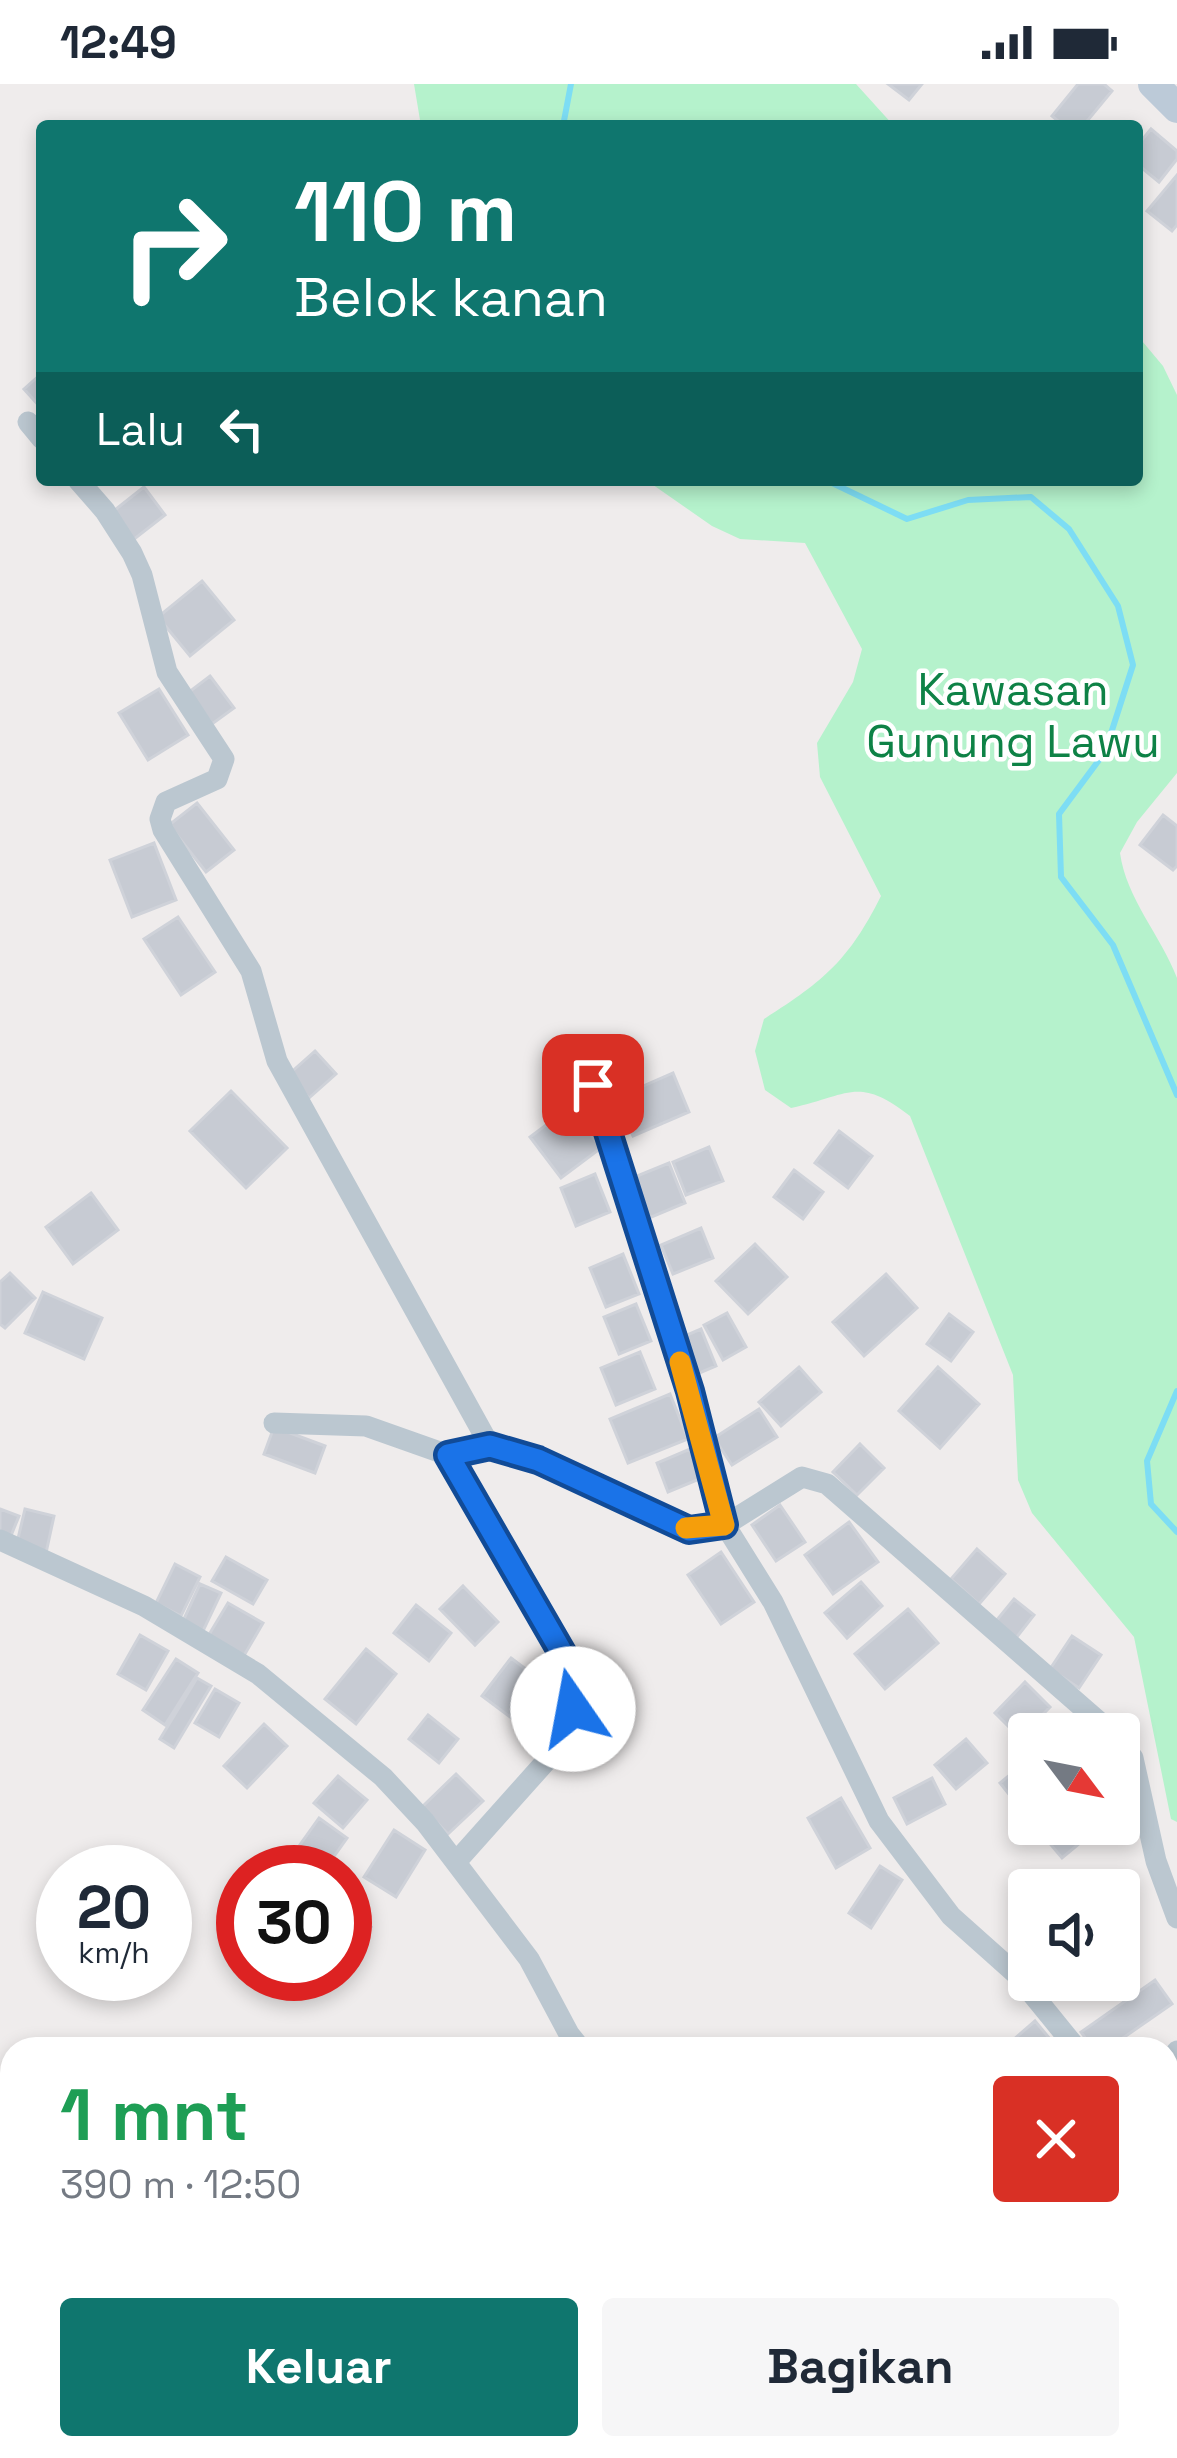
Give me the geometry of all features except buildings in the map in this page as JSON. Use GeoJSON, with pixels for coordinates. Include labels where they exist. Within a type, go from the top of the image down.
{"type":"FeatureCollection","features":[{"type":"Feature","properties":{"kind":"main road"},"geometry":{"type":"LineString","coordinates":[[1153,84],[1177,108]]}},
{"type":"Feature","properties":{"kind":"street"},"geometry":{"type":"LineString","coordinates":[[83,486],[132,554],[142,575],[167,673],[224,760],[217,778],[166,802],[160,819],[163,830],[251,971],[277,1061],[490,1446]]}},
{"type":"Feature","properties":{"kind":"street"},"geometry":{"type":"LineString","coordinates":[[593,1085],[690,1391],[724,1525],[773,1602],[879,1821],[950,1916],[1016,1974],[1067,2037]]}},
{"type":"Feature","properties":{"kind":"street"},"geometry":{"type":"LineString","coordinates":[[274,1423],[366,1426],[448,1455],[490,1446],[538,1460],[689,1530],[724,1525],[802,1477],[827,1484],[1089,1713]]}},
{"type":"Feature","properties":{"kind":"street"},"geometry":{"type":"LineString","coordinates":[[448,1455],[564,1656],[573,1709],[566,1734],[548,1759],[455,1862]]}},
{"type":"Feature","properties":{"kind":"street"},"geometry":{"type":"LineString","coordinates":[[0,1540],[144,1606],[258,1674],[383,1778],[529,1959],[571,2037]]}},
{"type":"Feature","properties":{"kind":"street"},"geometry":{"type":"LineString","coordinates":[[1140,1789],[1156,1861],[1177,1918]]}},
{"type":"Feature","properties":{"kind":"green space"},"geometry":{"type":"Polygon","coordinates":[[[414,84],[856,84],[889,120],[420,120],[414,84]]]}},
{"type":"Feature","properties":{"kind":"green space","name":"Kawasan Gunung Lawu"},"geometry":{"type":"Polygon","coordinates":[[[1143,342],[1163,366],[1177,395],[1177,773],[1137,822],[1120,853],[1129,886],[1177,978],[1177,1822],[1171,1819],[1134,1637],[1032,1513],[1018,1480],[1013,1375],[910,1116],[864,1092],[791,1108],[765,1090],[755,1051],[764,1019],[833,967],[858,937],[881,896],[820,777],[817,743],[853,682],[862,649],[805,543],[740,539],[712,526],[655,486],[1143,486],[1143,342]]]}},
{"type":"Feature","properties":{"kind":"waterway"},"geometry":{"type":"LineString","coordinates":[[564,120],[571,84]]}},
{"type":"Feature","properties":{"kind":"waterway"},"geometry":{"type":"LineString","coordinates":[[838,486],[907,519],[968,500],[1031,497],[1069,529],[1118,606],[1133,665],[1105,752],[1059,814],[1061,877],[1113,945],[1177,1095]]}},
{"type":"Feature","properties":{"kind":"waterway"},"geometry":{"type":"LineString","coordinates":[[1177,1391],[1147,1461],[1151,1504],[1177,1532]]}},
{"type":"Feature","properties":{"kind":"slow traffic"},"geometry":{"type":"LineString","coordinates":[[680,1362],[724,1525],[686,1528]]}},
{"type":"Feature","properties":{"kind":"route"},"geometry":{"type":"LineString","coordinates":[[573,1709],[564,1656],[448,1455],[490,1446],[538,1460],[689,1530],[724,1525],[690,1391],[593,1085]]}}]}
